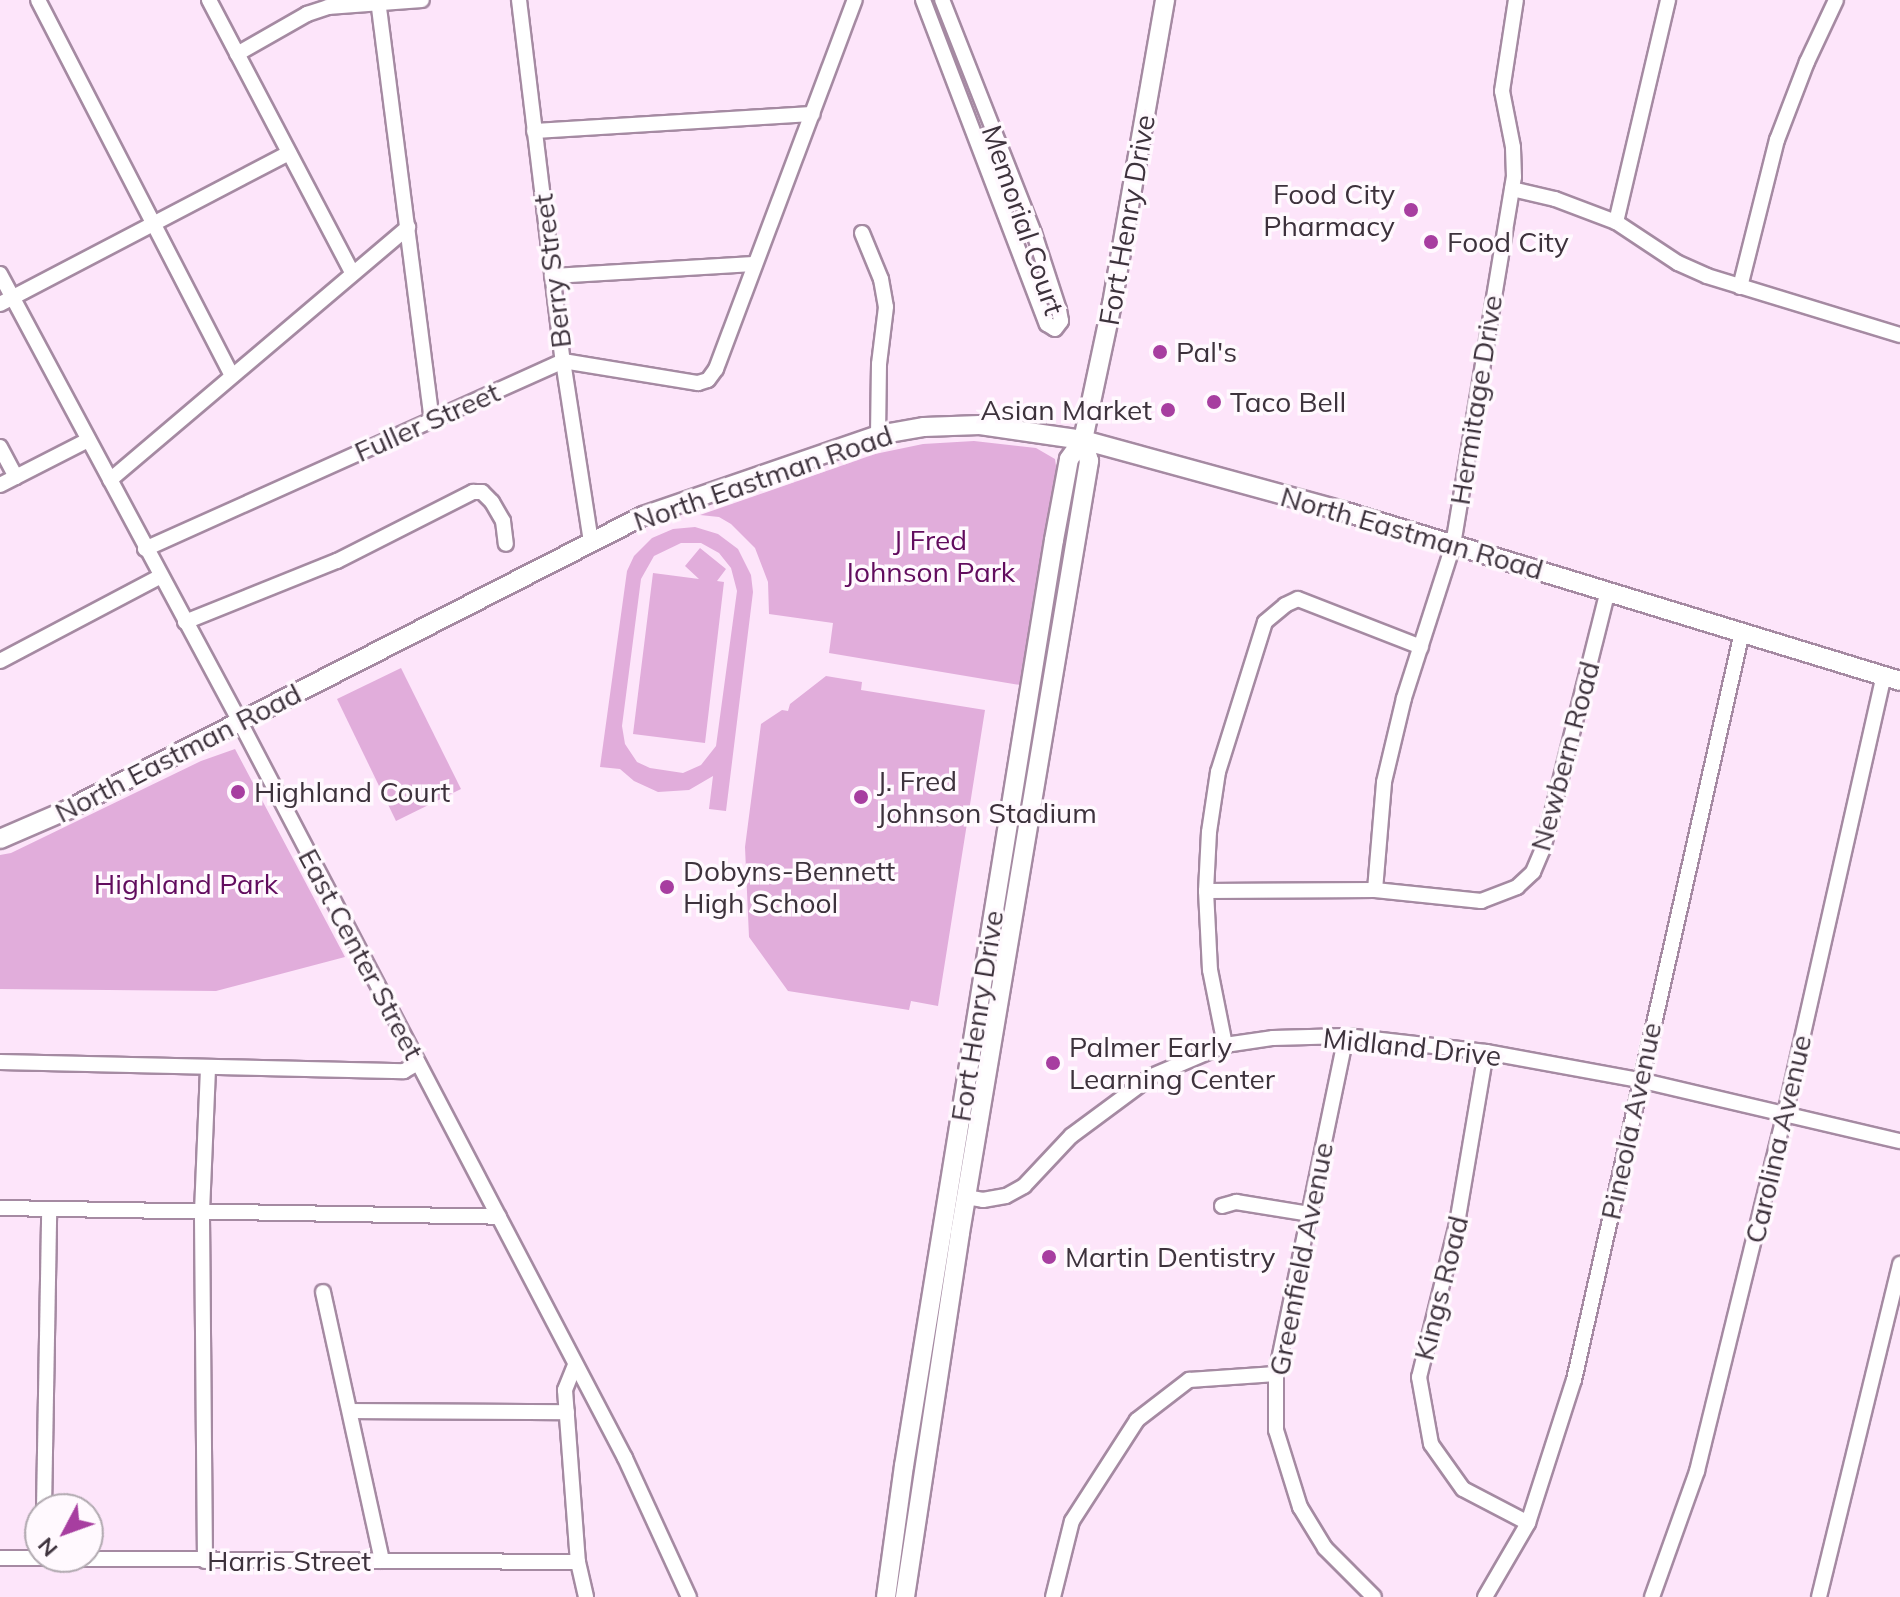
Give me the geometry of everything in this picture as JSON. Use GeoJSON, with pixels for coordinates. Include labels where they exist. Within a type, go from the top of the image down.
{"type":"FeatureCollection","features":[{"type":"Feature","properties":{"kind":"main road","name":"Fort Henry Drive"},"geometry":{"type":"LineString","coordinates":[[886,1597],[904,1466],[1054,540],[1069,459],[1083,440],[1134,192],[1165,0]]}},
{"type":"Feature","properties":{"kind":"main road","name":"North Eastman Road"},"geometry":{"type":"LineString","coordinates":[[0,839],[67,810],[591,541],[685,499],[878,435],[924,427],[972,424],[1083,440],[1453,545],[1892,679]]}},
{"type":"Feature","properties":{"kind":"main road","name":"Fort Henry Drive"},"geometry":{"type":"LineString","coordinates":[[905,1597],[966,1197],[1089,461],[1083,440]]}},
{"type":"Feature","properties":{"kind":"street"},"geometry":{"type":"LineString","coordinates":[[38,0],[232,376]]}},
{"type":"Feature","properties":{"kind":"street"},"geometry":{"type":"LineString","coordinates":[[209,0],[352,272]]}},
{"type":"Feature","properties":{"kind":"street"},"geometry":{"type":"LineString","coordinates":[[237,54],[317,11],[422,0]]}},
{"type":"Feature","properties":{"kind":"street","name":"Berry Street"},"geometry":{"type":"LineString","coordinates":[[519,0],[563,361],[591,541]]}},
{"type":"Feature","properties":{"kind":"street"},"geometry":{"type":"LineString","coordinates":[[563,361],[698,383],[708,380],[716,369],[855,0]]}},
{"type":"Feature","properties":{"kind":"street","name":"Memorial Court"},"geometry":{"type":"LineString","coordinates":[[923,0],[1047,324],[1057,328],[1059,310],[1016,189],[942,0]]}},
{"type":"Feature","properties":{"kind":"street","name":"Hermitage Drive"},"geometry":{"type":"LineString","coordinates":[[1375,890],[1384,782],[1453,545],[1512,189],[1513,147],[1502,91],[1516,0]]}},
{"type":"Feature","properties":{"kind":"street"},"geometry":{"type":"LineString","coordinates":[[1616,222],[1668,0]]}},
{"type":"Feature","properties":{"kind":"street"},"geometry":{"type":"LineString","coordinates":[[1740,287],[1777,140],[1801,76],[1836,0]]}},
{"type":"Feature","properties":{"kind":"street"},"geometry":{"type":"LineString","coordinates":[[378,3],[432,420]]}},
{"type":"Feature","properties":{"kind":"street"},"geometry":{"type":"LineString","coordinates":[[534,131],[812,114]]}},
{"type":"Feature","properties":{"kind":"street"},"geometry":{"type":"LineString","coordinates":[[6,301],[289,153]]}},
{"type":"Feature","properties":{"kind":"street"},"geometry":{"type":"LineString","coordinates":[[997,197],[1016,189]]}},
{"type":"Feature","properties":{"kind":"street"},"geometry":{"type":"LineString","coordinates":[[1512,189],[1555,199],[1616,222],[1678,263],[1740,287],[1900,335]]}},
{"type":"Feature","properties":{"kind":"street"},"geometry":{"type":"LineString","coordinates":[[110,480],[408,227]]}},
{"type":"Feature","properties":{"kind":"street"},"geometry":{"type":"LineString","coordinates":[[862,233],[881,279],[886,307],[878,381],[878,435]]}},
{"type":"Feature","properties":{"kind":"street"},"geometry":{"type":"LineString","coordinates":[[552,276],[755,264]]}},
{"type":"Feature","properties":{"kind":"street","name":"East Center Street"},"geometry":{"type":"LineString","coordinates":[[0,274],[6,301],[88,440],[159,577],[240,722],[625,1458],[689,1597]]}},
{"type":"Feature","properties":{"kind":"street","name":"Fuller Street"},"geometry":{"type":"LineString","coordinates":[[145,549],[563,361]]}},
{"type":"Feature","properties":{"kind":"street"},"geometry":{"type":"LineString","coordinates":[[0,485],[88,440]]}},
{"type":"Feature","properties":{"kind":"street"},"geometry":{"type":"LineString","coordinates":[[0,447],[16,477]]}},
{"type":"Feature","properties":{"kind":"street"},"geometry":{"type":"LineString","coordinates":[[185,622],[337,561],[473,492],[482,492],[492,502],[503,521],[506,544]]}},
{"type":"Feature","properties":{"kind":"street"},"geometry":{"type":"LineString","coordinates":[[0,661],[159,577]]}},
{"type":"Feature","properties":{"kind":"street","name":"Newbern Road"},"geometry":{"type":"LineString","coordinates":[[1206,891],[1375,890],[1481,901],[1517,887],[1533,872],[1543,849],[1608,591]]}},
{"type":"Feature","properties":{"kind":"street"},"geometry":{"type":"LineString","coordinates":[[1225,1045],[1210,970],[1206,891],[1218,772],[1265,622],[1285,605],[1298,599],[1421,647]]}},
{"type":"Feature","properties":{"kind":"street","name":"Pineola Avenue"},"geometry":{"type":"LineString","coordinates":[[1485,1597],[1528,1523],[1574,1380],[1742,632]]}},
{"type":"Feature","properties":{"kind":"street","name":"Carolina Avenue"},"geometry":{"type":"LineString","coordinates":[[1652,1597],[1697,1471],[1892,679]]}},
{"type":"Feature","properties":{"kind":"street","name":"Midland Drive"},"geometry":{"type":"LineString","coordinates":[[966,1197],[983,1200],[1006,1196],[1024,1186],[1071,1136],[1152,1076],[1225,1045],[1273,1038],[1346,1036],[1486,1052],[1639,1080],[1900,1141]]}},
{"type":"Feature","properties":{"kind":"street","name":"Greenfield Avenue"},"geometry":{"type":"LineString","coordinates":[[1346,1036],[1276,1374],[1276,1430],[1300,1507],[1325,1548],[1374,1597]]}},
{"type":"Feature","properties":{"kind":"street","name":"Kings Road"},"geometry":{"type":"LineString","coordinates":[[1486,1052],[1457,1224],[1419,1377],[1431,1444],[1463,1489],[1528,1523]]}},
{"type":"Feature","properties":{"kind":"street"},"geometry":{"type":"LineString","coordinates":[[0,1062],[404,1071],[418,1063]]}},
{"type":"Feature","properties":{"kind":"street"},"geometry":{"type":"LineString","coordinates":[[205,1561],[202,1212],[208,1067]]}},
{"type":"Feature","properties":{"kind":"street"},"geometry":{"type":"LineString","coordinates":[[1222,1206],[1236,1202],[1309,1214]]}},
{"type":"Feature","properties":{"kind":"street"},"geometry":{"type":"LineString","coordinates":[[0,1208],[499,1217]]}},
{"type":"Feature","properties":{"kind":"street"},"geometry":{"type":"LineString","coordinates":[[44,1493],[49,1209]]}},
{"type":"Feature","properties":{"kind":"street"},"geometry":{"type":"LineString","coordinates":[[1819,1597],[1900,1264]]}},
{"type":"Feature","properties":{"kind":"street"},"geometry":{"type":"LineString","coordinates":[[323,1292],[382,1561]]}},
{"type":"Feature","properties":{"kind":"street"},"geometry":{"type":"LineString","coordinates":[[575,1365],[565,1390],[578,1562],[586,1597]]}},
{"type":"Feature","properties":{"kind":"street"},"geometry":{"type":"LineString","coordinates":[[1053,1597],[1072,1521],[1137,1420],[1189,1380],[1276,1374]]}},
{"type":"Feature","properties":{"kind":"street"},"geometry":{"type":"LineString","coordinates":[[351,1411],[567,1412]]}},
{"type":"Feature","properties":{"kind":"street","name":"Harris Street"},"geometry":{"type":"LineString","coordinates":[[0,1558],[24,1558]]}},
{"type":"Feature","properties":{"kind":"street","name":"Harris Street"},"geometry":{"type":"LineString","coordinates":[[104,1559],[578,1562]]}},
{"type":"Feature","properties":{"kind":"green space","name":"J Fred Johnson Park"},"geometry":{"type":"Polygon","coordinates":[[[974,441],[1036,448],[1055,459],[1057,473],[1020,685],[829,653],[833,623],[769,614],[768,582],[755,548],[731,524],[719,517],[700,515],[875,454],[923,444],[974,441]]]}},
{"type":"Feature","properties":{"kind":"green space"},"geometry":{"type":"Polygon","coordinates":[[[695,527],[718,534],[738,549],[751,575],[753,592],[726,811],[709,809],[713,776],[689,790],[658,792],[634,781],[620,769],[600,767],[627,571],[634,556],[652,538],[673,529],[695,527]],[[681,543],[654,556],[641,579],[622,726],[625,744],[637,762],[650,768],[683,773],[701,765],[716,746],[737,591],[731,568],[719,553],[701,543],[681,543]]]}},
{"type":"Feature","properties":{"kind":"green space"},"geometry":{"type":"Polygon","coordinates":[[[700,548],[726,569],[717,581],[724,582],[705,743],[633,734],[653,573],[699,579],[685,566],[700,548]]]}},
{"type":"Feature","properties":{"kind":"green space"},"geometry":{"type":"Polygon","coordinates":[[[401,668],[461,789],[396,821],[337,699],[401,668]]]}},
{"type":"Feature","properties":{"kind":"green space","name":"J. Fred Johnson Stadium"},"geometry":{"type":"Polygon","coordinates":[[[826,676],[862,682],[861,690],[985,710],[938,1006],[911,1001],[909,1010],[788,991],[749,937],[745,847],[761,724],[782,710],[788,711],[790,704],[826,676]]]}},
{"type":"Feature","properties":{"kind":"green space","name":"Highland Park"},"geometry":{"type":"Polygon","coordinates":[[[235,749],[345,957],[216,991],[0,989],[0,855],[11,853],[201,761],[235,749]]]}},
{"type":"Feature","properties":{"kind":"place","name":"Food City Pharmacy"},"geometry":{"type":"Point","coordinates":[1411,210]}},
{"type":"Feature","properties":{"kind":"place","name":"Food City"},"geometry":{"type":"Point","coordinates":[1431,242]}},
{"type":"Feature","properties":{"kind":"place","name":"Pal's"},"geometry":{"type":"Point","coordinates":[1160,352]}},
{"type":"Feature","properties":{"kind":"place","name":"Taco Bell"},"geometry":{"type":"Point","coordinates":[1214,402]}},
{"type":"Feature","properties":{"kind":"place","name":"Asian Market"},"geometry":{"type":"Point","coordinates":[1168,410]}},
{"type":"Feature","properties":{"kind":"place","name":"Highland Court"},"geometry":{"type":"Point","coordinates":[238,792]}},
{"type":"Feature","properties":{"kind":"place","name":"J. Fred Johnson Stadium"},"geometry":{"type":"Point","coordinates":[861,797]}},
{"type":"Feature","properties":{"kind":"place","name":"Dobyns-Bennett High School"},"geometry":{"type":"Point","coordinates":[667,887]}},
{"type":"Feature","properties":{"kind":"place","name":"Palmer Early Learning Center"},"geometry":{"type":"Point","coordinates":[1053,1063]}},
{"type":"Feature","properties":{"kind":"place","name":"Martin Dentistry"},"geometry":{"type":"Point","coordinates":[1049,1257]}}]}
